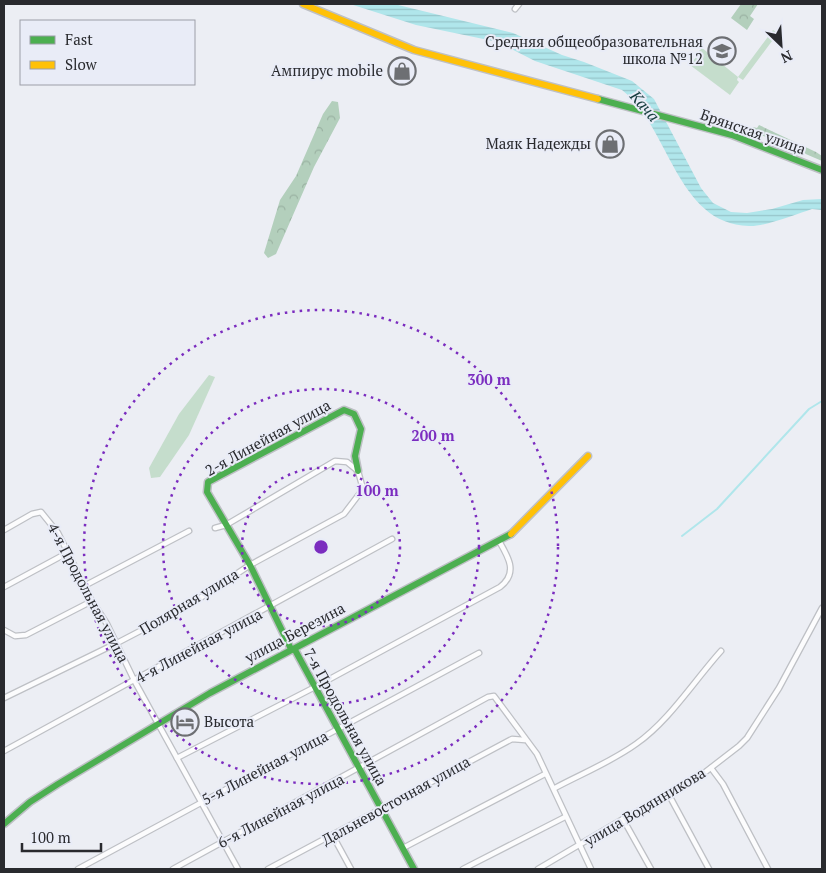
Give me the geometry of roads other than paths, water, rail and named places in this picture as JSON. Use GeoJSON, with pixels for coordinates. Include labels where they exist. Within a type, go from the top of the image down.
{"type":"FeatureCollection","features":[{"type":"Feature","properties":{"kind":"main road","name":"Брянская улица"},"geometry":{"type":"LineString","coordinates":[[303,4],[414,50],[744,138],[822,170]]}},
{"type":"Feature","properties":{"kind":"main road","name":"2-я Линейная улица"},"geometry":{"type":"LineString","coordinates":[[226,525],[208,495],[208,482],[344,410],[354,414],[361,429],[355,456],[358,471]]}},
{"type":"Feature","properties":{"kind":"main road","name":"улица Березина"},"geometry":{"type":"LineString","coordinates":[[4,824],[34,800],[158,723],[291,649],[499,542],[512,533],[588,456]]}},
{"type":"Feature","properties":{"kind":"main road","name":"7-я Продольная улица"},"geometry":{"type":"LineString","coordinates":[[226,525],[271,606],[291,649],[295,650],[414,869]]}},
{"type":"Feature","properties":{"kind":"street"},"geometry":{"type":"LineString","coordinates":[[515,10],[519,4]]}},
{"type":"Feature","properties":{"kind":"street"},"geometry":{"type":"LineString","coordinates":[[215,528],[226,525],[335,461],[348,462],[358,471]]}},
{"type":"Feature","properties":{"kind":"street","name":"Полярная улица"},"geometry":{"type":"LineString","coordinates":[[4,697],[117,643],[188,606],[250,566],[344,514],[363,489],[358,471]]}},
{"type":"Feature","properties":{"kind":"street","name":"4-я Продольная улица"},"geometry":{"type":"LineString","coordinates":[[4,530],[32,514],[41,512],[58,532],[67,553],[86,585],[92,601],[117,643],[134,680],[238,869]]}},
{"type":"Feature","properties":{"kind":"street"},"geometry":{"type":"LineString","coordinates":[[86,585],[189,531]]}},
{"type":"Feature","properties":{"kind":"street","name":"4-я Линейная улица"},"geometry":{"type":"LineString","coordinates":[[4,751],[392,539]]}},
{"type":"Feature","properties":{"kind":"street"},"geometry":{"type":"LineString","coordinates":[[177,758],[315,687],[500,587],[506,582],[511,568],[509,559],[499,542]]}},
{"type":"Feature","properties":{"kind":"street"},"geometry":{"type":"LineString","coordinates":[[4,587],[67,553]]}},
{"type":"Feature","properties":{"kind":"street"},"geometry":{"type":"LineString","coordinates":[[4,630],[16,636],[26,635],[92,601]]}},
{"type":"Feature","properties":{"kind":"street","name":"улица Водянникова"},"geometry":{"type":"LineString","coordinates":[[538,869],[624,818],[669,795],[711,768],[747,738],[779,688],[822,608]]}},
{"type":"Feature","properties":{"kind":"street"},"geometry":{"type":"LineString","coordinates":[[555,788],[642,740],[688,693],[722,651]]}},
{"type":"Feature","properties":{"kind":"street","name":"5-я Линейная улица"},"geometry":{"type":"LineString","coordinates":[[78,869],[479,653]]}},
{"type":"Feature","properties":{"kind":"street","name":"6-я Линейная улица"},"geometry":{"type":"LineString","coordinates":[[173,869],[488,697],[494,696],[525,740]]}},
{"type":"Feature","properties":{"kind":"street","name":"Дальневосточная улица"},"geometry":{"type":"LineString","coordinates":[[268,869],[333,836],[380,808],[512,738],[525,740]]}},
{"type":"Feature","properties":{"kind":"street"},"geometry":{"type":"LineString","coordinates":[[525,740],[537,754],[545,774],[555,788],[565,817],[591,869]]}},
{"type":"Feature","properties":{"kind":"street"},"geometry":{"type":"LineString","coordinates":[[711,768],[723,784],[768,869]]}},
{"type":"Feature","properties":{"kind":"street"},"geometry":{"type":"LineString","coordinates":[[403,848],[545,774]]}},
{"type":"Feature","properties":{"kind":"street"},"geometry":{"type":"LineString","coordinates":[[669,795],[709,869]]}},
{"type":"Feature","properties":{"kind":"street"},"geometry":{"type":"LineString","coordinates":[[463,869],[565,817]]}},
{"type":"Feature","properties":{"kind":"street"},"geometry":{"type":"LineString","coordinates":[[624,818],[651,869]]}},
{"type":"Feature","properties":{"kind":"street"},"geometry":{"type":"LineString","coordinates":[[333,836],[351,869]]}},
{"type":"Feature","properties":{"kind":"water","name":"Кача"},"geometry":{"type":"Polygon","coordinates":[[[350,4],[394,4],[513,33],[562,55],[632,81],[654,99],[701,188],[713,203],[731,212],[747,213],[772,209],[803,200],[822,199],[822,210],[812,209],[755,226],[725,221],[705,209],[689,192],[652,127],[638,106],[622,90],[535,61],[498,42],[416,25],[350,4]]]}},
{"type":"Feature","properties":{"kind":"waterway"},"geometry":{"type":"LineString","coordinates":[[682,536],[717,509],[809,409],[822,401]]}},
{"type":"Feature","properties":{"kind":"place","name":"Средняя общеобразовательная школа №12"},"geometry":{"type":"Point","coordinates":[722,51]}},
{"type":"Feature","properties":{"kind":"place","name":"Ампирус mobile"},"geometry":{"type":"Point","coordinates":[402,71]}},
{"type":"Feature","properties":{"kind":"place","name":"Маяк Надежды"},"geometry":{"type":"Point","coordinates":[610,144]}},
{"type":"Feature","properties":{"kind":"place","name":"Высота"},"geometry":{"type":"Point","coordinates":[185,722]}}]}
